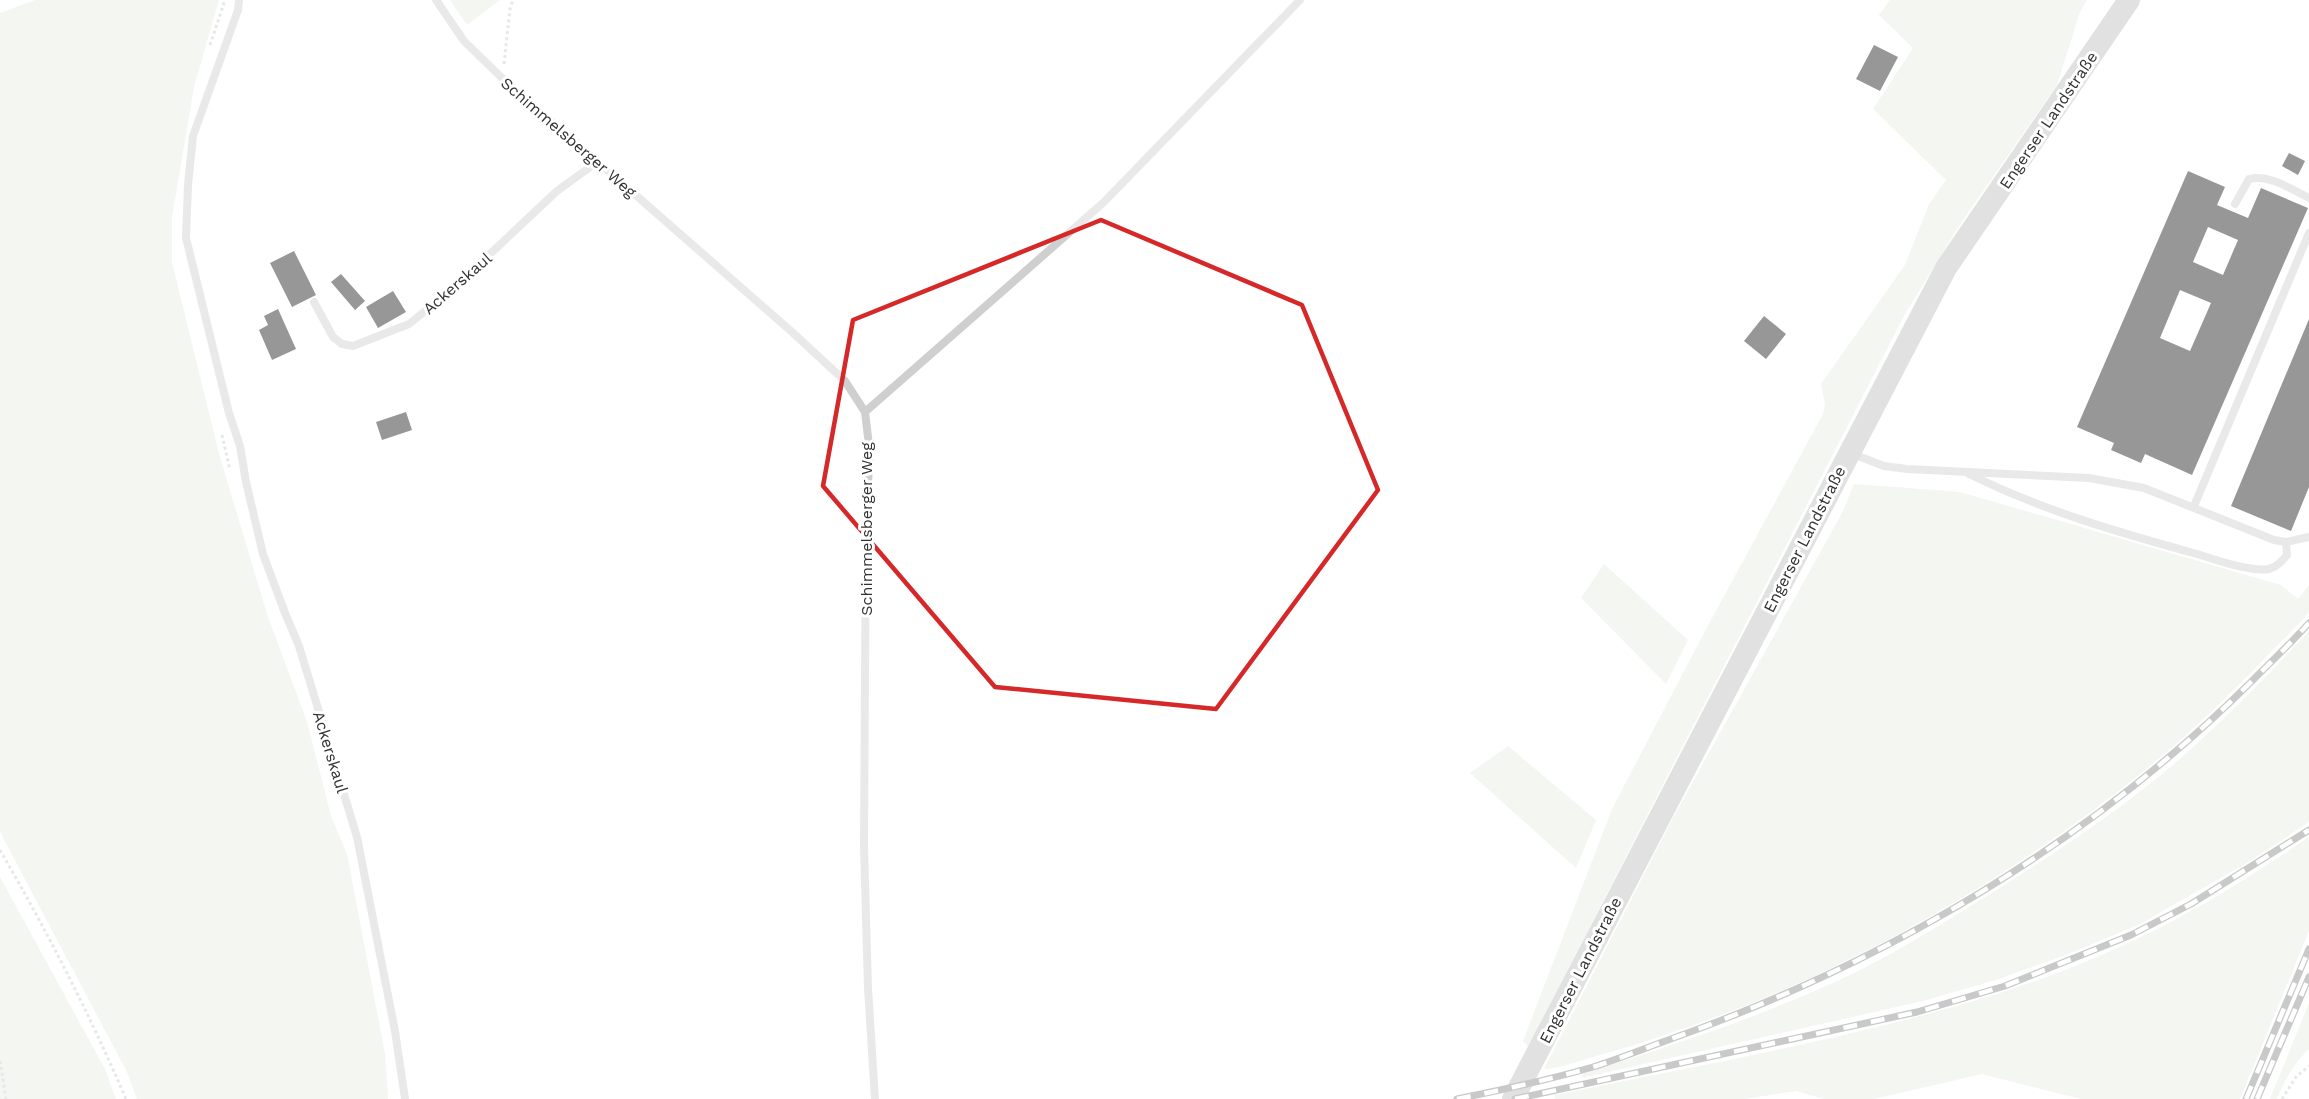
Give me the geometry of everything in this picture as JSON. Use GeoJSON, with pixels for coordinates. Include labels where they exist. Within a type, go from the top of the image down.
{"type":"FeatureCollection","features":[{"type":"Feature","properties":{"kind":"main road","name":"Engerser Landstraße"},"geometry":{"type":"LineString","coordinates":[[1513,1099],[1946,268],[2129,0]]}},
{"type":"Feature","properties":{"kind":"lane","name":"Ackerskaul"},"geometry":{"type":"LineString","coordinates":[[239,0],[238,10],[193,136],[187,195],[186,238],[240,446],[263,554],[299,646],[357,837],[395,1031],[405,1099]]}},
{"type":"Feature","properties":{"kind":"lane","name":"Schimmelsberger Weg"},"geometry":{"type":"LineString","coordinates":[[436,0],[464,41],[501,77],[792,332],[845,381],[865,412],[870,454],[866,511],[864,846],[868,988],[875,1099]]}},
{"type":"Feature","properties":{"kind":"lane"},"geometry":{"type":"LineString","coordinates":[[865,412],[1104,202],[1300,0]]}},
{"type":"Feature","properties":{"kind":"lane","name":"Ackerskaul"},"geometry":{"type":"LineString","coordinates":[[314,302],[333,337],[342,344],[353,346],[409,324],[456,286],[557,191],[597,162]]}},
{"type":"Feature","properties":{"kind":"lane"},"geometry":{"type":"LineString","coordinates":[[2235,204],[2249,179],[2257,177],[2271,180],[2309,198]]}},
{"type":"Feature","properties":{"kind":"lane"},"geometry":{"type":"LineString","coordinates":[[2194,506],[2309,233]]}},
{"type":"Feature","properties":{"kind":"lane"},"geometry":{"type":"LineString","coordinates":[[1849,452],[1884,465],[1908,469],[2107,481],[2144,488],[2194,506],[2274,540],[2286,542],[2309,537]]}},
{"type":"Feature","properties":{"kind":"lane"},"geometry":{"type":"LineString","coordinates":[[1965,472],[2009,494],[2050,510],[2231,563],[2269,569],[2278,565],[2287,555],[2286,542]]}},
{"type":"Feature","properties":{"kind":"path"},"geometry":{"type":"LineString","coordinates":[[501,77],[507,51],[510,9],[513,0]]}},
{"type":"Feature","properties":{"kind":"path"},"geometry":{"type":"LineString","coordinates":[[0,850],[40,919],[96,1028],[126,1099]]}},
{"type":"Feature","properties":{"kind":"path"},"geometry":{"type":"LineString","coordinates":[[0,1061],[6,1099]]}},
{"type":"Feature","properties":{"kind":"path"},"geometry":{"type":"LineString","coordinates":[[2282,1099],[2296,1077],[2309,1066]]}},
{"type":"Feature","properties":{"kind":"highlighted area"},"geometry":{"type":"Polygon","coordinates":[[[1101,220],[1302,305],[1378,490],[1216,709],[995,687],[823,486],[853,320],[1101,220]]]}},
{"type":"Feature","properties":{"kind":"shaded area"},"geometry":{"type":"Polygon","coordinates":[[[35,0],[219,0],[194,87],[172,217],[172,262],[219,454],[267,614],[307,722],[331,816],[347,854],[385,1054],[388,1099],[137,1099],[127,1072],[0,832],[0,13],[35,0]]]}},
{"type":"Feature","properties":{"kind":"shaded area"},"geometry":{"type":"Polygon","coordinates":[[[450,0],[500,0],[467,25],[450,0]]]}},
{"type":"Feature","properties":{"kind":"shaded area"},"geometry":{"type":"Polygon","coordinates":[[[1890,0],[2087,0],[2080,12],[2057,85],[1961,223],[1905,314],[1528,1047],[1523,1041],[1612,809],[1705,631],[1823,414],[1825,404],[1821,384],[1905,265],[1929,204],[1946,180],[1873,109],[1913,48],[1879,15],[1890,0]]]}},
{"type":"Feature","properties":{"kind":"shaded area"},"geometry":{"type":"Polygon","coordinates":[[[1854,484],[1960,492],[2281,585],[2298,599],[2309,585],[2309,613],[2211,712],[2121,789],[2064,831],[1941,910],[1877,945],[1745,1006],[1636,1044],[1544,1069],[1674,816],[1843,511],[1854,484]]]}},
{"type":"Feature","properties":{"kind":"shaded area"},"geometry":{"type":"Polygon","coordinates":[[[1604,564],[1688,640],[1666,684],[1581,598],[1604,564]]]}},
{"type":"Feature","properties":{"kind":"shaded area"},"geometry":{"type":"Polygon","coordinates":[[[2309,631],[2309,822],[2252,860],[2140,924],[2071,953],[1999,979],[1923,1001],[1582,1078],[1582,1074],[1720,1028],[1788,1002],[1854,973],[1926,933],[2071,841],[2120,807],[2167,770],[2266,677],[2309,631]]]}},
{"type":"Feature","properties":{"kind":"shaded area"},"geometry":{"type":"Polygon","coordinates":[[[1508,746],[1596,820],[1576,868],[1470,773],[1508,746]]]}},
{"type":"Feature","properties":{"kind":"shaded area"},"geometry":{"type":"Polygon","coordinates":[[[2309,837],[2309,931],[2240,1099],[2081,1099],[1982,1074],[1874,1099],[1824,1099],[1796,1091],[1744,1099],[1555,1099],[1554,1095],[1873,1028],[2007,991],[2131,942],[2235,886],[2309,837]]]}},
{"type":"Feature","properties":{"kind":"shaded area"},"geometry":{"type":"Polygon","coordinates":[[[0,877],[105,1069],[116,1099],[0,1099],[0,877]]]}},
{"type":"Feature","properties":{"kind":"shaded area"},"geometry":{"type":"Polygon","coordinates":[[[2309,1003],[2309,1049],[2290,1072],[2277,1099],[2270,1099],[2309,1003]]]}},
{"type":"Feature","properties":{"kind":"building"},"geometry":{"type":"Polygon","coordinates":[[[1874,45],[1898,57],[1880,91],[1856,79],[1874,45]]]}},
{"type":"Feature","properties":{"kind":"building"},"geometry":{"type":"Polygon","coordinates":[[[2289,153],[2305,161],[2298,175],[2282,166],[2289,153]]]}},
{"type":"Feature","properties":{"kind":"building"},"geometry":{"type":"Polygon","coordinates":[[[2188,171],[2225,187],[2217,205],[2248,218],[2261,188],[2308,208],[2192,475],[2145,454],[2141,463],[2111,450],[2114,443],[2077,427],[2188,171]],[[2208,227],[2193,262],[2223,275],[2238,240],[2208,227]],[[2180,290],[2160,338],[2190,351],[2211,303],[2180,290]]]}},
{"type":"Feature","properties":{"kind":"building"},"geometry":{"type":"Polygon","coordinates":[[[294,251],[316,295],[292,307],[270,263],[294,251]]]}},
{"type":"Feature","properties":{"kind":"building"},"geometry":{"type":"Polygon","coordinates":[[[341,274],[365,301],[355,310],[331,282],[341,274]]]}},
{"type":"Feature","properties":{"kind":"building"},"geometry":{"type":"Polygon","coordinates":[[[393,291],[406,312],[378,328],[366,307],[393,291]]]}},
{"type":"Feature","properties":{"kind":"building"},"geometry":{"type":"Polygon","coordinates":[[[278,309],[296,349],[272,360],[259,330],[268,325],[264,316],[278,309]]]}},
{"type":"Feature","properties":{"kind":"building"},"geometry":{"type":"Polygon","coordinates":[[[1764,316],[1786,334],[1766,359],[1744,341],[1764,316]]]}},
{"type":"Feature","properties":{"kind":"building"},"geometry":{"type":"Polygon","coordinates":[[[2309,319],[2309,487],[2291,531],[2231,506],[2309,319]]]}},
{"type":"Feature","properties":{"kind":"building"},"geometry":{"type":"Polygon","coordinates":[[[406,412],[412,430],[382,440],[376,422],[406,412]]]}},
{"type":"Feature","properties":{"kind":"railway"},"geometry":{"type":"LineString","coordinates":[[1457,1099],[1559,1076],[1621,1057],[1749,1009],[1828,974],[1906,935],[1981,892],[2053,845],[2123,794],[2190,739],[2309,623]]}},
{"type":"Feature","properties":{"kind":"railway"},"geometry":{"type":"LineString","coordinates":[[1515,1099],[1917,1012],[2005,986],[2131,935],[2191,904],[2309,830]]}},
{"type":"Feature","properties":{"kind":"railway"},"geometry":{"type":"LineString","coordinates":[[2246,1099],[2309,949]]}},
{"type":"Feature","properties":{"kind":"railway"},"geometry":{"type":"LineString","coordinates":[[2257,1099],[2309,977]]}}]}
